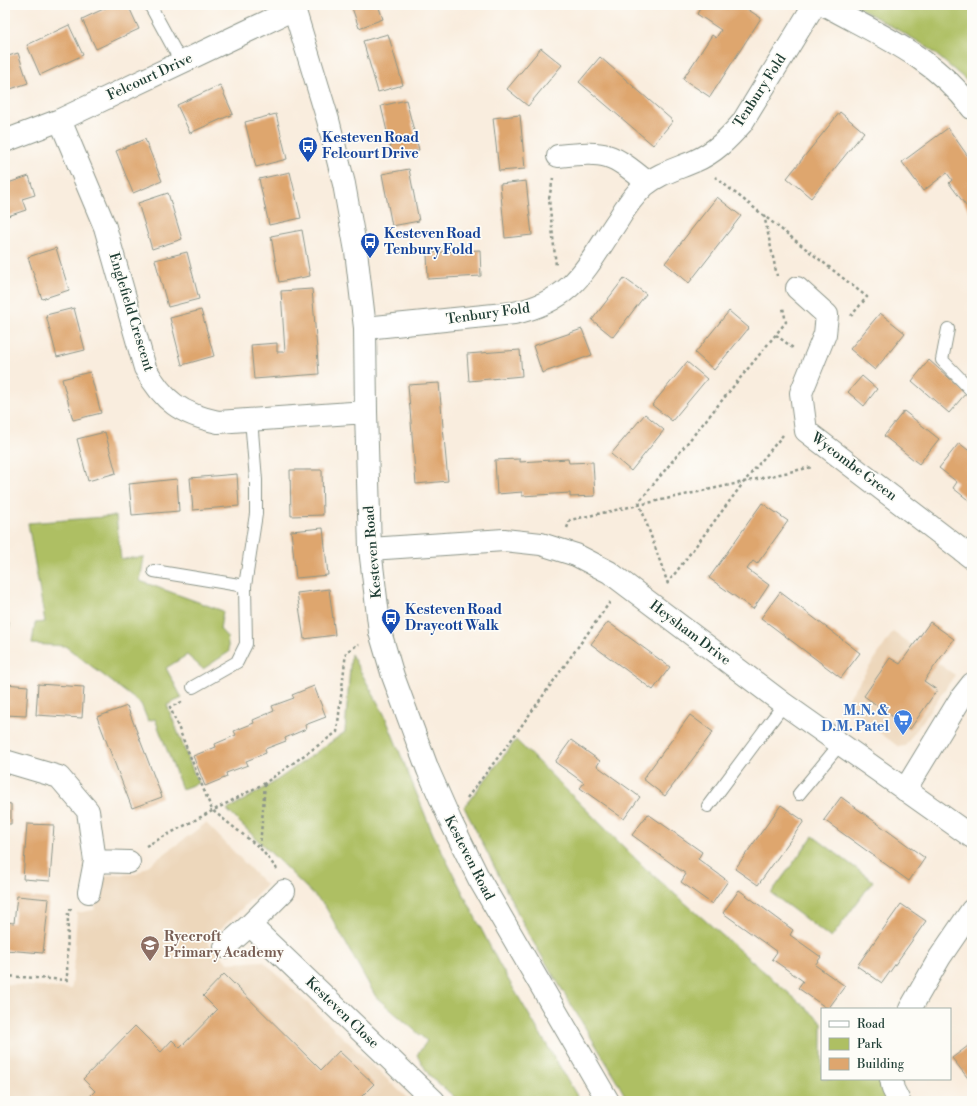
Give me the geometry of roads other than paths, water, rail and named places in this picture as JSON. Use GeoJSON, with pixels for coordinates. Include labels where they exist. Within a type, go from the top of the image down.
{"type":"FeatureCollection","features":[{"type":"Feature","properties":{"kind":"street","name":"Tenbury Fold"},"geometry":{"type":"LineString","coordinates":[[366,328],[514,313],[533,309],[551,302],[567,290],[581,276],[630,201],[648,183],[676,168],[695,161],[713,151],[728,139],[742,123],[814,5]]}},
{"type":"Feature","properties":{"kind":"street"},"geometry":{"type":"LineString","coordinates":[[826,5],[901,45],[919,57],[953,86],[972,108]]}},
{"type":"Feature","properties":{"kind":"street","name":"Felcourt Drive"},"geometry":{"type":"LineString","coordinates":[[5,141],[60,120],[293,7]]}},
{"type":"Feature","properties":{"kind":"street","name":"Kesteven Road"},"geometry":{"type":"LineString","coordinates":[[293,7],[328,120],[344,184],[356,251],[366,328],[366,412],[370,549],[380,632],[408,720],[450,820],[479,879],[510,935],[608,1101]]}},
{"type":"Feature","properties":{"kind":"street","name":"Englefield Crescent"},"geometry":{"type":"LineString","coordinates":[[60,120],[105,227],[145,368],[154,385],[167,399],[182,410],[200,418],[218,422],[366,412]]}},
{"type":"Feature","properties":{"kind":"street"},"geometry":{"type":"LineString","coordinates":[[558,156],[590,153],[612,157],[622,162],[648,183]]}},
{"type":"Feature","properties":{"kind":"street","name":"Wycombe Green"},"geometry":{"type":"LineString","coordinates":[[788,286],[827,315],[825,334],[801,393],[806,431],[972,558]]}},
{"type":"Feature","properties":{"kind":"street","name":"Heysham Drive"},"geometry":{"type":"LineString","coordinates":[[370,549],[504,540],[541,544],[559,548],[593,563],[624,583],[784,704],[972,837]]}},
{"type":"Feature","properties":{"kind":"street"},"geometry":{"type":"LineString","coordinates":[[905,790],[961,698],[972,684]]}},
{"type":"Feature","properties":{"kind":"street"},"geometry":{"type":"LineString","coordinates":[[5,761],[59,776],[88,811],[96,861],[89,892]]}},
{"type":"Feature","properties":{"kind":"street"},"geometry":{"type":"LineString","coordinates":[[96,861],[129,862]]}},
{"type":"Feature","properties":{"kind":"street"},"geometry":{"type":"LineString","coordinates":[[225,947],[250,925],[284,891]]}},
{"type":"Feature","properties":{"kind":"street"},"geometry":{"type":"LineString","coordinates":[[911,1008],[940,957],[972,910]]}},
{"type":"Feature","properties":{"kind":"street","name":"Kesteven Close"},"geometry":{"type":"LineString","coordinates":[[250,925],[434,1101]]}},
{"type":"Feature","properties":{"kind":"street"},"geometry":{"type":"LineString","coordinates":[[891,1080],[893,1089],[899,1101]]}},
{"type":"Feature","properties":{"kind":"lane"},"geometry":{"type":"LineString","coordinates":[[150,5],[181,62]]}},
{"type":"Feature","properties":{"kind":"lane"},"geometry":{"type":"LineString","coordinates":[[948,329],[942,360],[972,391]]}},
{"type":"Feature","properties":{"kind":"lane"},"geometry":{"type":"LineString","coordinates":[[193,687],[237,662],[246,644],[245,586],[256,514],[256,480],[251,419]]}},
{"type":"Feature","properties":{"kind":"lane"},"geometry":{"type":"LineString","coordinates":[[154,571],[245,586]]}},
{"type":"Feature","properties":{"kind":"lane"},"geometry":{"type":"LineString","coordinates":[[708,806],[784,704]]}},
{"type":"Feature","properties":{"kind":"lane"},"geometry":{"type":"LineString","coordinates":[[799,794],[840,744]]}},
{"type":"Feature","properties":{"kind":"place","name":"Kesteven Road Felcourt Drive"},"geometry":{"type":"Point","coordinates":[308,163]}},
{"type":"Feature","properties":{"kind":"place","name":"Kesteven Road Tenbury Fold"},"geometry":{"type":"Point","coordinates":[370,259]}},
{"type":"Feature","properties":{"kind":"place","name":"Kesteven Road Draycott Walk"},"geometry":{"type":"Point","coordinates":[391,635]}},
{"type":"Feature","properties":{"kind":"place","name":"M.N. & D.M. Patel"},"geometry":{"type":"Point","coordinates":[903,736]}},
{"type":"Feature","properties":{"kind":"place","name":"Ryecroft Primary Academy"},"geometry":{"type":"Point","coordinates":[150,962]}}]}
